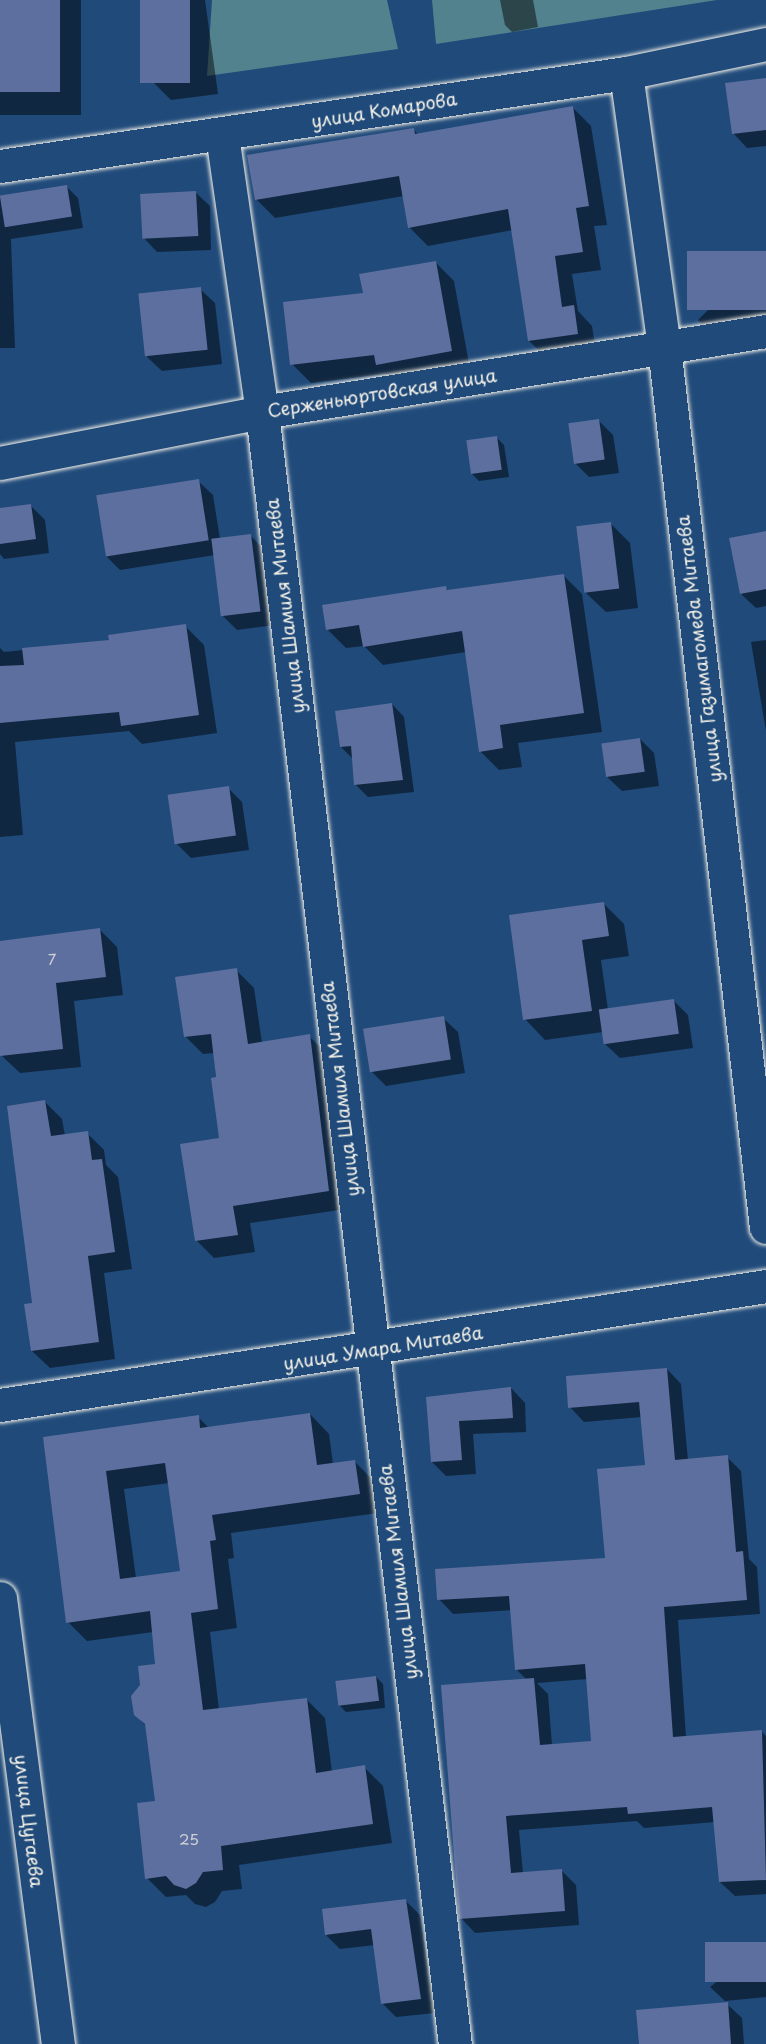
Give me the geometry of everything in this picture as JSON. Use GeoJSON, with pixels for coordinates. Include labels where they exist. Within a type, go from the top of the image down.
{"type":"FeatureCollection","features":[{"type":"Feature","properties":{"kind":"street","name":"улица Комарова"},"geometry":{"type":"LineString","coordinates":[[0,166],[222,135],[626,73],[766,44]]}},
{"type":"Feature","properties":{"kind":"street","name":"улица Газимагомеда Митаева"},"geometry":{"type":"LineString","coordinates":[[626,73],[664,347],[766,1227]]}},
{"type":"Feature","properties":{"kind":"street","name":"улица Шамиля Митаева"},"geometry":{"type":"LineString","coordinates":[[222,135],[262,412],[370,1350],[455,2044]]}},
{"type":"Feature","properties":{"kind":"street","name":"Серженьюртовская улица"},"geometry":{"type":"LineString","coordinates":[[0,463],[262,412],[766,331]]}},
{"type":"Feature","properties":{"kind":"street","name":"улица Умара Митаева"},"geometry":{"type":"LineString","coordinates":[[0,1405],[370,1350],[766,1286]]}},
{"type":"Feature","properties":{"kind":"street","name":"улица Цугаева"},"geometry":{"type":"LineString","coordinates":[[0,1598],[58,2044]]}},
{"type":"Feature","properties":{"kind":"green space"},"geometry":{"type":"Polygon","coordinates":[[[212,0],[387,0],[398,49],[207,76],[212,0]]]}},
{"type":"Feature","properties":{"kind":"green space"},"geometry":{"type":"Polygon","coordinates":[[[432,0],[717,0],[436,44],[432,0]]]}},
{"type":"Feature","properties":{"kind":"building"},"geometry":{"type":"Polygon","coordinates":[[[0,0],[60,0],[60,92],[0,92],[0,0]]]}},
{"type":"Feature","properties":{"kind":"building"},"geometry":{"type":"Polygon","coordinates":[[[140,0],[190,0],[190,83],[140,83],[140,0]]]}},
{"type":"Feature","properties":{"kind":"building"},"geometry":{"type":"Polygon","coordinates":[[[766,78],[766,130],[732,134],[725,83],[766,78]]]}},
{"type":"Feature","properties":{"kind":"building"},"geometry":{"type":"Polygon","coordinates":[[[573,106],[589,206],[576,208],[583,252],[555,256],[562,307],[574,305],[578,334],[528,341],[508,209],[408,228],[399,176],[255,200],[247,155],[414,128],[415,134],[573,106]]]}},
{"type":"Feature","properties":{"kind":"building"},"geometry":{"type":"Polygon","coordinates":[[[67,185],[72,217],[5,227],[0,196],[67,185]]]}},
{"type":"Feature","properties":{"kind":"building"},"geometry":{"type":"Polygon","coordinates":[[[196,191],[198,236],[142,239],[140,194],[196,191]]]}},
{"type":"Feature","properties":{"kind":"building"},"geometry":{"type":"Polygon","coordinates":[[[687,251],[766,251],[766,310],[687,310],[687,251]]]}},
{"type":"Feature","properties":{"kind":"building"},"geometry":{"type":"Polygon","coordinates":[[[436,261],[452,351],[376,365],[374,355],[290,365],[283,302],[363,293],[359,274],[436,261]]]}},
{"type":"Feature","properties":{"kind":"building"},"geometry":{"type":"Polygon","coordinates":[[[201,287],[208,350],[145,356],[138,294],[201,287]]]}},
{"type":"Feature","properties":{"kind":"building"},"geometry":{"type":"Polygon","coordinates":[[[599,419],[605,460],[574,464],[568,423],[599,419]]]}},
{"type":"Feature","properties":{"kind":"building"},"geometry":{"type":"Polygon","coordinates":[[[497,436],[502,470],[471,474],[466,440],[497,436]]]}},
{"type":"Feature","properties":{"kind":"building"},"geometry":{"type":"Polygon","coordinates":[[[199,479],[209,540],[106,557],[96,495],[199,479]]]}},
{"type":"Feature","properties":{"kind":"building"},"geometry":{"type":"Polygon","coordinates":[[[31,504],[36,539],[0,544],[0,508],[31,504]]]}},
{"type":"Feature","properties":{"kind":"building"},"geometry":{"type":"Polygon","coordinates":[[[611,522],[619,589],[584,593],[576,526],[611,522]]]}},
{"type":"Feature","properties":{"kind":"building"},"geometry":{"type":"Polygon","coordinates":[[[766,531],[766,589],[740,594],[729,538],[766,531]]]}},
{"type":"Feature","properties":{"kind":"building"},"geometry":{"type":"Polygon","coordinates":[[[251,534],[261,611],[221,616],[211,539],[251,534]]]}},
{"type":"Feature","properties":{"kind":"building"},"geometry":{"type":"Polygon","coordinates":[[[564,574],[584,713],[500,725],[503,748],[479,752],[462,631],[363,647],[359,625],[326,630],[322,605],[446,586],[447,590],[564,574]]]}},
{"type":"Feature","properties":{"kind":"building"},"geometry":{"type":"Polygon","coordinates":[[[186,624],[199,715],[121,726],[119,712],[0,723],[0,666],[24,665],[22,648],[109,640],[108,635],[186,624]]]}},
{"type":"Feature","properties":{"kind":"building"},"geometry":{"type":"Polygon","coordinates":[[[392,703],[403,780],[354,785],[351,746],[340,747],[335,711],[392,703]]]}},
{"type":"Feature","properties":{"kind":"building"},"geometry":{"type":"Polygon","coordinates":[[[640,738],[645,772],[606,777],[601,743],[640,738]]]}},
{"type":"Feature","properties":{"kind":"building"},"geometry":{"type":"Polygon","coordinates":[[[229,786],[236,836],[175,844],[168,795],[229,786]]]}},
{"type":"Feature","properties":{"kind":"building"},"geometry":{"type":"Polygon","coordinates":[[[604,902],[609,936],[582,940],[592,1011],[523,1020],[509,915],[604,902]]]}},
{"type":"Feature","properties":{"kind":"building"},"geometry":{"type":"Polygon","coordinates":[[[100,928],[106,977],[56,983],[63,1049],[0,1056],[0,941],[100,928]]]}},
{"type":"Feature","properties":{"kind":"building"},"geometry":{"type":"Polygon","coordinates":[[[237,968],[248,1044],[310,1034],[329,1191],[233,1206],[238,1235],[195,1241],[180,1144],[219,1138],[211,1078],[216,1077],[211,1034],[184,1037],[175,977],[237,968]]]}},
{"type":"Feature","properties":{"kind":"building"},"geometry":{"type":"Polygon","coordinates":[[[674,999],[679,1034],[604,1044],[599,1010],[674,999]]]}},
{"type":"Feature","properties":{"kind":"building"},"geometry":{"type":"Polygon","coordinates":[[[444,1016],[451,1059],[370,1072],[363,1029],[444,1016]]]}},
{"type":"Feature","properties":{"kind":"building"},"geometry":{"type":"Polygon","coordinates":[[[45,1100],[51,1136],[88,1131],[92,1160],[102,1159],[115,1252],[88,1256],[99,1342],[31,1351],[24,1304],[32,1303],[7,1106],[45,1100]]]}},
{"type":"Feature","properties":{"kind":"building"},"geometry":{"type":"Polygon","coordinates":[[[667,1368],[675,1460],[728,1455],[736,1552],[743,1551],[747,1600],[664,1607],[673,1737],[762,1730],[766,1880],[719,1882],[712,1807],[628,1814],[627,1807],[506,1816],[511,1873],[562,1869],[565,1911],[459,1919],[441,1685],[534,1678],[540,1745],[591,1741],[585,1664],[515,1670],[509,1596],[437,1600],[435,1569],[605,1558],[597,1469],[645,1465],[639,1402],[568,1408],[566,1376],[667,1368]]]}},
{"type":"Feature","properties":{"kind":"building"},"geometry":{"type":"Polygon","coordinates":[[[511,1387],[513,1418],[459,1421],[462,1460],[431,1462],[426,1397],[511,1387]]]}},
{"type":"Feature","properties":{"kind":"building"},"geometry":{"type":"Polygon","coordinates":[[[310,1413],[317,1465],[355,1460],[360,1494],[212,1515],[216,1540],[210,1541],[218,1609],[191,1613],[203,1710],[307,1698],[316,1773],[365,1765],[373,1824],[221,1846],[223,1870],[203,1872],[196,1883],[186,1889],[174,1885],[166,1876],[145,1879],[137,1803],[155,1801],[145,1724],[134,1715],[131,1696],[140,1685],[138,1666],[155,1664],[150,1611],[66,1623],[43,1437],[199,1415],[200,1428],[310,1413]],[[165,1463],[106,1471],[120,1579],[180,1571],[165,1463]]]}},
{"type":"Feature","properties":{"kind":"building"},"geometry":{"type":"Polygon","coordinates":[[[376,1676],[379,1701],[338,1706],[335,1681],[376,1676]]]}},
{"type":"Feature","properties":{"kind":"building"},"geometry":{"type":"Polygon","coordinates":[[[406,1899],[421,1999],[381,2004],[371,1929],[325,1935],[322,1909],[406,1899]]]}},
{"type":"Feature","properties":{"kind":"building"},"geometry":{"type":"Polygon","coordinates":[[[705,1942],[766,1942],[766,1982],[705,1982],[705,1942]]]}},
{"type":"Feature","properties":{"kind":"building"},"geometry":{"type":"Polygon","coordinates":[[[728,2002],[731,2044],[639,2044],[636,2010],[728,2002]]]}}]}
